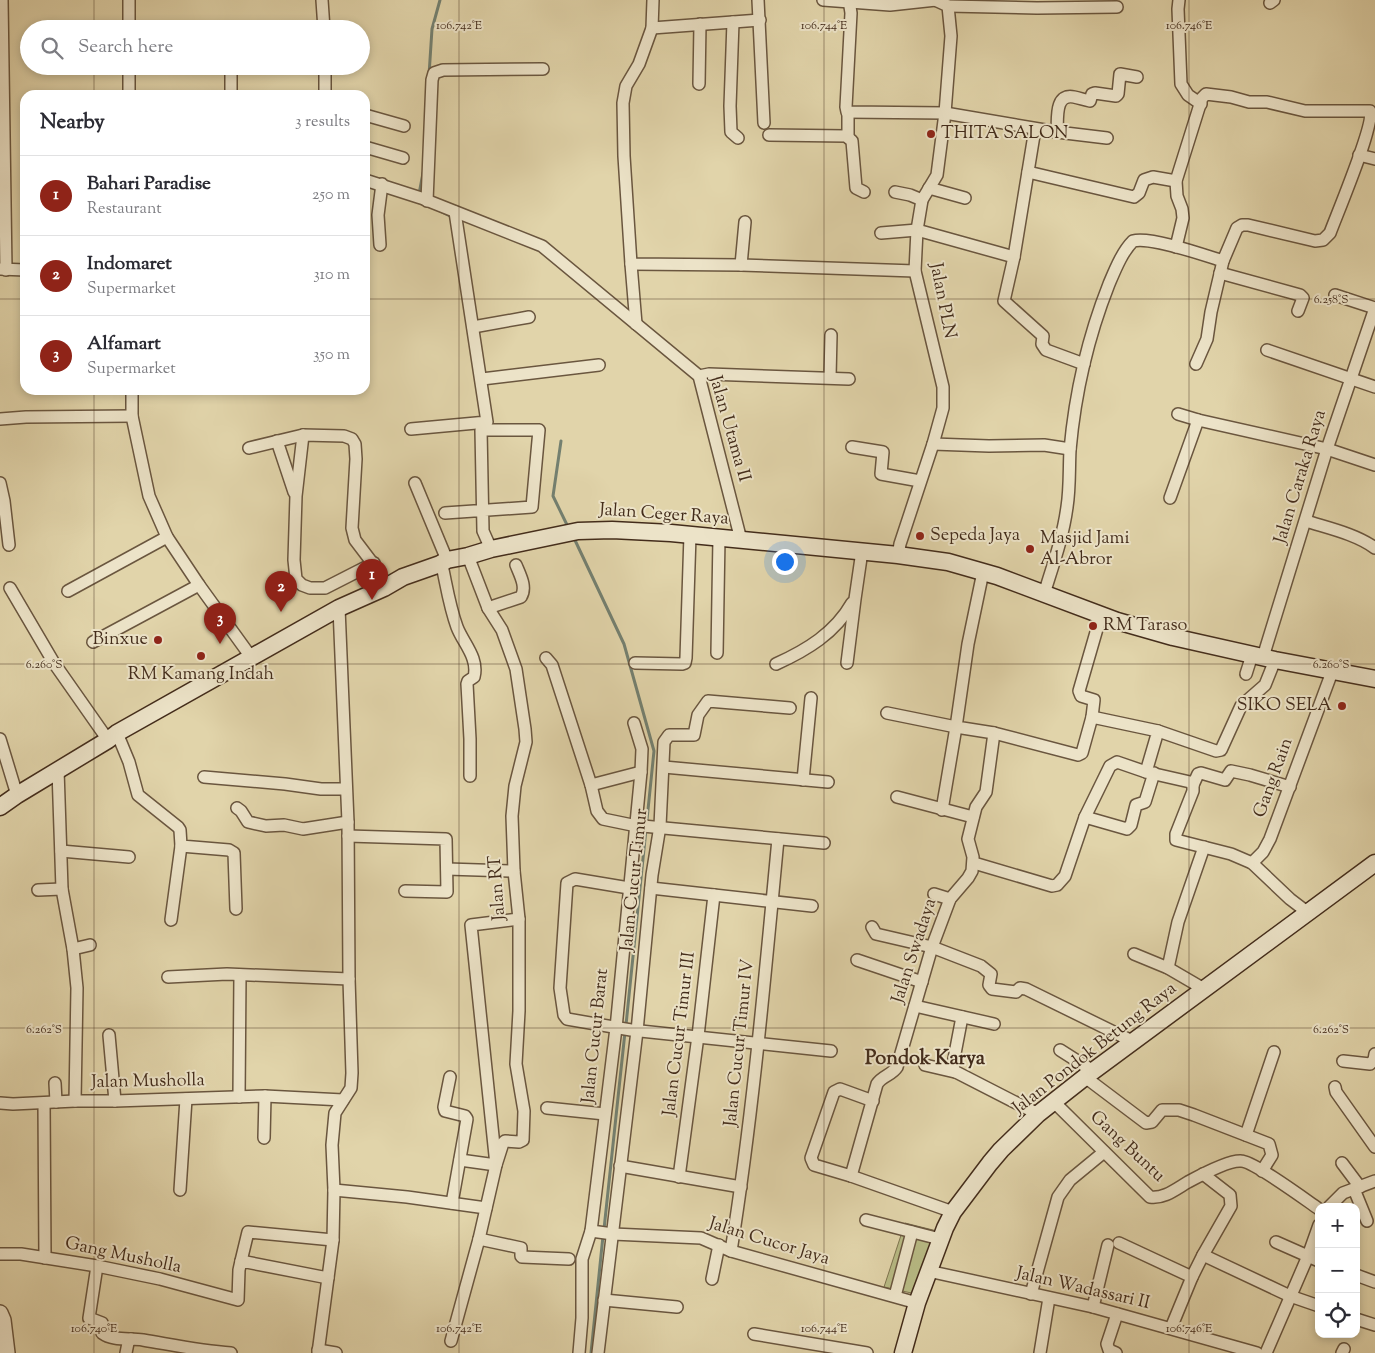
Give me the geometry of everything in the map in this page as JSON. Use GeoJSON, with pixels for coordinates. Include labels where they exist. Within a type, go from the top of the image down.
{"type":"FeatureCollection","features":[{"type":"Feature","properties":{"kind":"main road","name":"Jalan Ceger Raya"},"geometry":{"type":"LineString","coordinates":[[0,807],[112,737],[339,608],[384,588],[402,577],[443,562],[491,549],[578,531],[612,530],[690,535],[862,551],[948,562],[983,572],[1101,615],[1173,637],[1264,658],[1375,679]]}},
{"type":"Feature","properties":{"kind":"main road","name":"Jalan Pondok Betung Raya"},"geometry":{"type":"LineString","coordinates":[[903,1353],[917,1303],[940,1239],[953,1212],[990,1163],[1038,1114],[1089,1074],[1375,863]]}},
{"type":"Feature","properties":{"kind":"street"},"geometry":{"type":"LineString","coordinates":[[2,0],[3,270],[20,270]]}},
{"type":"Feature","properties":{"kind":"street"},"geometry":{"type":"LineString","coordinates":[[129,0],[129,20]]}},
{"type":"Feature","properties":{"kind":"street"},"geometry":{"type":"LineString","coordinates":[[322,0],[323,20]]}},
{"type":"Feature","properties":{"kind":"street"},"geometry":{"type":"LineString","coordinates":[[636,324],[624,156],[623,102],[626,86],[639,64],[652,28],[653,0]]}},
{"type":"Feature","properties":{"kind":"street"},"geometry":{"type":"LineString","coordinates":[[758,0],[764,123]]}},
{"type":"Feature","properties":{"kind":"street"},"geometry":{"type":"LineString","coordinates":[[823,0],[890,5],[936,0],[948,6],[1117,7]]}},
{"type":"Feature","properties":{"kind":"street"},"geometry":{"type":"LineString","coordinates":[[1179,0],[1181,84],[1188,95],[1201,104]]}},
{"type":"Feature","properties":{"kind":"street"},"geometry":{"type":"LineString","coordinates":[[849,1],[850,24],[846,106],[848,112],[848,137],[852,141],[856,188],[864,192]]}},
{"type":"Feature","properties":{"kind":"street","name":"Jalan PLN"},"geometry":{"type":"LineString","coordinates":[[898,555],[933,444],[942,408],[942,386],[915,271],[917,230],[922,200],[937,175],[945,113],[951,36],[948,6]]}},
{"type":"Feature","properties":{"kind":"street"},"geometry":{"type":"LineString","coordinates":[[652,28],[760,20]]}},
{"type":"Feature","properties":{"kind":"street"},"geometry":{"type":"LineString","coordinates":[[732,22],[731,132],[738,138]]}},
{"type":"Feature","properties":{"kind":"street"},"geometry":{"type":"LineString","coordinates":[[699,84],[700,24]]}},
{"type":"Feature","properties":{"kind":"street"},"geometry":{"type":"LineString","coordinates":[[424,200],[434,73],[443,70],[543,69]]}},
{"type":"Feature","properties":{"kind":"street"},"geometry":{"type":"LineString","coordinates":[[1057,132],[1058,106],[1063,99],[1072,96],[1090,101],[1092,94],[1095,93],[1116,96],[1120,74],[1137,77]]}},
{"type":"Feature","properties":{"kind":"street"},"geometry":{"type":"LineString","coordinates":[[129,75],[129,90]]}},
{"type":"Feature","properties":{"kind":"street"},"geometry":{"type":"LineString","coordinates":[[231,75],[231,90]]}},
{"type":"Feature","properties":{"kind":"street"},"geometry":{"type":"LineString","coordinates":[[325,75],[325,90]]}},
{"type":"Feature","properties":{"kind":"street"},"geometry":{"type":"LineString","coordinates":[[1176,246],[1183,218],[1177,196],[1176,180],[1202,98],[1206,94],[1249,102],[1267,102],[1305,111],[1368,111],[1371,113],[1359,155],[1330,233],[1324,240],[1315,241],[1248,225],[1242,225],[1234,232],[1223,261],[1211,312],[1207,339],[1196,364]]}},
{"type":"Feature","properties":{"kind":"street"},"geometry":{"type":"LineString","coordinates":[[848,112],[945,113],[1035,129],[1107,138]]}},
{"type":"Feature","properties":{"kind":"street"},"geometry":{"type":"LineString","coordinates":[[370,116],[404,126]]}},
{"type":"Feature","properties":{"kind":"street"},"geometry":{"type":"LineString","coordinates":[[1035,129],[1014,257],[1004,301],[1043,336],[1042,344],[1046,350],[1084,364]]}},
{"type":"Feature","properties":{"kind":"street"},"geometry":{"type":"LineString","coordinates":[[769,135],[848,137]]}},
{"type":"Feature","properties":{"kind":"street"},"geometry":{"type":"LineString","coordinates":[[370,148],[403,158]]}},
{"type":"Feature","properties":{"kind":"street"},"geometry":{"type":"LineString","coordinates":[[1359,155],[1375,159]]}},
{"type":"Feature","properties":{"kind":"street"},"geometry":{"type":"LineString","coordinates":[[1028,172],[1134,197],[1139,194],[1144,180],[1148,178],[1176,180]]}},
{"type":"Feature","properties":{"kind":"street","name":"Jalan Utama II"},"geometry":{"type":"LineString","coordinates":[[370,181],[424,200],[456,217],[542,246],[699,376],[741,540]]}},
{"type":"Feature","properties":{"kind":"street"},"geometry":{"type":"LineString","coordinates":[[380,245],[378,215],[382,184]]}},
{"type":"Feature","properties":{"kind":"street"},"geometry":{"type":"LineString","coordinates":[[929,188],[965,198]]}},
{"type":"Feature","properties":{"kind":"street"},"geometry":{"type":"LineString","coordinates":[[894,192],[910,195],[922,200]]}},
{"type":"Feature","properties":{"kind":"street"},"geometry":{"type":"LineString","coordinates":[[411,429],[487,422],[485,379],[473,327],[456,217]]}},
{"type":"Feature","properties":{"kind":"street"},"geometry":{"type":"LineString","coordinates":[[742,266],[745,222]]}},
{"type":"Feature","properties":{"kind":"street"},"geometry":{"type":"LineString","coordinates":[[881,233],[917,230],[1014,257]]}},
{"type":"Feature","properties":{"kind":"street"},"geometry":{"type":"LineString","coordinates":[[1044,594],[1061,537],[1067,505],[1070,449],[1084,364],[1112,277],[1133,241],[1141,240],[1176,246],[1223,261]]}},
{"type":"Feature","properties":{"kind":"street"},"geometry":{"type":"LineString","coordinates":[[631,264],[915,271]]}},
{"type":"Feature","properties":{"kind":"street"},"geometry":{"type":"LineString","coordinates":[[1220,273],[1300,295],[1303,298],[1298,311]]}},
{"type":"Feature","properties":{"kind":"street"},"geometry":{"type":"LineString","coordinates":[[1335,295],[1375,308]]}},
{"type":"Feature","properties":{"kind":"street","name":"Jalan Caraka Raya"},"geometry":{"type":"LineString","coordinates":[[1264,658],[1327,449],[1375,308]]}},
{"type":"Feature","properties":{"kind":"street"},"geometry":{"type":"LineString","coordinates":[[473,327],[529,317]]}},
{"type":"Feature","properties":{"kind":"street"},"geometry":{"type":"LineString","coordinates":[[830,377],[831,335]]}},
{"type":"Feature","properties":{"kind":"street"},"geometry":{"type":"LineString","coordinates":[[1266,350],[1375,387]]}},
{"type":"Feature","properties":{"kind":"street"},"geometry":{"type":"LineString","coordinates":[[485,379],[599,365]]}},
{"type":"Feature","properties":{"kind":"street"},"geometry":{"type":"LineString","coordinates":[[699,376],[709,374],[850,379]]}},
{"type":"Feature","properties":{"kind":"street"},"geometry":{"type":"LineString","coordinates":[[132,395],[132,416],[149,496],[167,537],[251,658]]}},
{"type":"Feature","properties":{"kind":"street"},"geometry":{"type":"LineString","coordinates":[[1178,414],[1327,449],[1375,465]]}},
{"type":"Feature","properties":{"kind":"street"},"geometry":{"type":"LineString","coordinates":[[0,419],[132,416]]}},
{"type":"Feature","properties":{"kind":"street"},"geometry":{"type":"LineString","coordinates":[[1170,498],[1198,420]]}},
{"type":"Feature","properties":{"kind":"street"},"geometry":{"type":"LineString","coordinates":[[445,513],[482,512],[532,507],[539,430],[481,430],[482,512],[483,532],[491,549]]}},
{"type":"Feature","properties":{"kind":"street"},"geometry":{"type":"LineString","coordinates":[[303,435],[296,496],[294,571],[296,579],[302,585],[310,588],[325,588],[374,563]]}},
{"type":"Feature","properties":{"kind":"street"},"geometry":{"type":"LineString","coordinates":[[250,448],[303,435],[344,436],[352,439],[356,459],[352,528],[356,540],[374,563],[384,588]]}},
{"type":"Feature","properties":{"kind":"street"},"geometry":{"type":"LineString","coordinates":[[277,441],[296,496]]}},
{"type":"Feature","properties":{"kind":"street"},"geometry":{"type":"LineString","coordinates":[[933,444],[1044,445],[1070,449]]}},
{"type":"Feature","properties":{"kind":"street"},"geometry":{"type":"LineString","coordinates":[[852,446],[882,452],[881,474],[920,481]]}},
{"type":"Feature","properties":{"kind":"street"},"geometry":{"type":"LineString","coordinates":[[0,483],[9,545]]}},
{"type":"Feature","properties":{"kind":"street"},"geometry":{"type":"LineString","coordinates":[[415,483],[443,562],[443,570],[458,629],[467,644],[475,668],[474,677],[467,684],[470,776]]}},
{"type":"Feature","properties":{"kind":"street"},"geometry":{"type":"LineString","coordinates":[[1306,522],[1348,535],[1375,548]]}},
{"type":"Feature","properties":{"kind":"street"},"geometry":{"type":"LineString","coordinates":[[635,664],[685,663],[690,535]]}},
{"type":"Feature","properties":{"kind":"street"},"geometry":{"type":"LineString","coordinates":[[68,591],[167,537]]}},
{"type":"Feature","properties":{"kind":"street"},"geometry":{"type":"LineString","coordinates":[[717,654],[718,538]]}},
{"type":"Feature","properties":{"kind":"street"},"geometry":{"type":"LineString","coordinates":[[848,663],[862,551]]}},
{"type":"Feature","properties":{"kind":"street","name":"Jalan RT"},"geometry":{"type":"LineString","coordinates":[[451,1341],[479,1239],[496,1165],[505,1141],[520,1142],[523,1140],[524,1111],[516,1064],[519,1011],[519,919],[514,871],[512,816],[514,786],[526,742],[525,730],[516,669],[502,630],[488,608],[468,556]]}},
{"type":"Feature","properties":{"kind":"street"},"geometry":{"type":"LineString","coordinates":[[488,608],[521,597],[524,593],[516,565]]}},
{"type":"Feature","properties":{"kind":"street"},"geometry":{"type":"LineString","coordinates":[[942,810],[968,644],[983,572]]}},
{"type":"Feature","properties":{"kind":"street"},"geometry":{"type":"LineString","coordinates":[[93,642],[199,585]]}},
{"type":"Feature","properties":{"kind":"street"},"geometry":{"type":"LineString","coordinates":[[10,588],[54,663],[112,737],[129,762],[138,795],[180,830],[181,846],[171,920]]}},
{"type":"Feature","properties":{"kind":"street"},"geometry":{"type":"LineString","coordinates":[[776,664],[800,652],[835,628],[855,600]]}},
{"type":"Feature","properties":{"kind":"street"},"geometry":{"type":"LineString","coordinates":[[336,1353],[318,1352],[333,1240],[334,1190],[332,1145],[335,1113],[351,1088],[352,1073],[349,979],[348,822],[339,608]]}},
{"type":"Feature","properties":{"kind":"street"},"geometry":{"type":"LineString","coordinates":[[887,712],[994,733],[1080,755],[1092,718],[1094,700],[1081,696],[1079,691],[1101,615]]}},
{"type":"Feature","properties":{"kind":"street"},"geometry":{"type":"LineString","coordinates":[[546,658],[552,666],[591,785],[597,811],[603,819],[638,825],[824,842]]}},
{"type":"Feature","properties":{"kind":"street"},"geometry":{"type":"LineString","coordinates":[[1246,674],[1264,658]]}},
{"type":"Feature","properties":{"kind":"street"},"geometry":{"type":"LineString","coordinates":[[1092,718],[1158,731],[1216,751],[1221,750],[1241,706],[1265,685],[1264,658]]}},
{"type":"Feature","properties":{"kind":"street","name":"Gang Rain"},"geometry":{"type":"LineString","coordinates":[[1252,863],[1266,848],[1332,672]]}},
{"type":"Feature","properties":{"kind":"street"},"geometry":{"type":"LineString","coordinates":[[803,780],[811,698]]}},
{"type":"Feature","properties":{"kind":"street","name":"Jalan Cucur Timur"},"geometry":{"type":"LineString","coordinates":[[598,1353],[610,1234],[620,1166],[626,1030],[651,888],[664,767],[664,742],[669,735],[694,735],[698,715],[708,701],[790,708]]}},
{"type":"Feature","properties":{"kind":"street","name":"Jalan Cucur Barat"},"geometry":{"type":"LineString","coordinates":[[579,1353],[582,1318],[582,1260],[593,1232],[605,1114],[626,1030],[629,888],[638,825],[642,749],[634,723]]}},
{"type":"Feature","properties":{"kind":"street"},"geometry":{"type":"LineString","coordinates":[[1085,817],[1127,829],[1131,825],[1136,805],[1145,802],[1158,731]]}},
{"type":"Feature","properties":{"kind":"street"},"geometry":{"type":"LineString","coordinates":[[994,733],[986,792],[977,804],[968,841],[974,863],[1052,886],[1058,885],[1065,876],[1085,817],[1112,763],[1117,762],[1190,782],[1193,785]]}},
{"type":"Feature","properties":{"kind":"street"},"geometry":{"type":"LineString","coordinates":[[0,738],[17,795]]}},
{"type":"Feature","properties":{"kind":"street"},"geometry":{"type":"LineString","coordinates":[[664,767],[828,782]]}},
{"type":"Feature","properties":{"kind":"street","name":"Jalan Musholla"},"geometry":{"type":"LineString","coordinates":[[58,770],[62,889],[73,949],[77,988],[75,1101],[265,1096],[343,1100]]}},
{"type":"Feature","properties":{"kind":"street"},"geometry":{"type":"LineString","coordinates":[[1290,787],[1231,771],[1225,780],[1201,773],[1198,774],[1175,836],[1178,841],[1231,854],[1252,863],[1290,899],[1307,912]]}},
{"type":"Feature","properties":{"kind":"street"},"geometry":{"type":"LineString","coordinates":[[591,785],[641,772]]}},
{"type":"Feature","properties":{"kind":"street"},"geometry":{"type":"LineString","coordinates":[[204,777],[346,790]]}},
{"type":"Feature","properties":{"kind":"street"},"geometry":{"type":"LineString","coordinates":[[897,797],[973,817]]}},
{"type":"Feature","properties":{"kind":"street"},"geometry":{"type":"LineString","coordinates":[[237,808],[248,822],[262,826],[284,825],[303,829],[348,822]]}},
{"type":"Feature","properties":{"kind":"street"},"geometry":{"type":"LineString","coordinates":[[348,836],[446,839],[447,892],[405,891]]}},
{"type":"Feature","properties":{"kind":"street","name":"Jalan Cucur Timur IV"},"geometry":{"type":"LineString","coordinates":[[731,1251],[759,1042],[778,839]]}},
{"type":"Feature","properties":{"kind":"street"},"geometry":{"type":"LineString","coordinates":[[181,846],[229,850],[234,854],[236,909]]}},
{"type":"Feature","properties":{"kind":"street"},"geometry":{"type":"LineString","coordinates":[[1168,968],[1178,922],[1204,848]]}},
{"type":"Feature","properties":{"kind":"street"},"geometry":{"type":"LineString","coordinates":[[61,851],[129,857]]}},
{"type":"Feature","properties":{"kind":"street","name":"Jalan Swadaya"},"geometry":{"type":"LineString","coordinates":[[851,1176],[880,1080],[893,1073],[898,1067],[932,947],[950,899],[970,876],[974,863]]}},
{"type":"Feature","properties":{"kind":"street"},"geometry":{"type":"LineString","coordinates":[[447,869],[514,871]]}},
{"type":"Feature","properties":{"kind":"street"},"geometry":{"type":"LineString","coordinates":[[629,888],[575,879],[569,881],[566,887],[560,988],[564,1015],[569,1020],[626,1030],[759,1042],[831,1051]]}},
{"type":"Feature","properties":{"kind":"street"},"geometry":{"type":"LineString","coordinates":[[651,888],[812,906]]}},
{"type":"Feature","properties":{"kind":"street"},"geometry":{"type":"LineString","coordinates":[[38,890],[62,889]]}},
{"type":"Feature","properties":{"kind":"street"},"geometry":{"type":"LineString","coordinates":[[934,894],[950,899]]}},
{"type":"Feature","properties":{"kind":"street","name":"Jalan Cucur Timur III"},"geometry":{"type":"LineString","coordinates":[[679,1176],[698,1036],[714,895]]}},
{"type":"Feature","properties":{"kind":"street"},"geometry":{"type":"LineString","coordinates":[[460,1160],[496,1165],[471,924],[519,919]]}},
{"type":"Feature","properties":{"kind":"street"},"geometry":{"type":"LineString","coordinates":[[872,927],[876,934],[932,947],[981,966],[991,974],[989,984],[992,988],[1016,992],[1020,988],[1026,989],[1132,1041]]}},
{"type":"Feature","properties":{"kind":"street"},"geometry":{"type":"LineString","coordinates":[[73,949],[90,945]]}},
{"type":"Feature","properties":{"kind":"street"},"geometry":{"type":"LineString","coordinates":[[1134,954],[1168,968],[1204,989]]}},
{"type":"Feature","properties":{"kind":"street"},"geometry":{"type":"LineString","coordinates":[[857,960],[922,982]]}},
{"type":"Feature","properties":{"kind":"street"},"geometry":{"type":"LineString","coordinates":[[168,977],[240,975],[349,979]]}},
{"type":"Feature","properties":{"kind":"street"},"geometry":{"type":"LineString","coordinates":[[239,1097],[240,975]]}},
{"type":"Feature","properties":{"kind":"street"},"geometry":{"type":"LineString","coordinates":[[915,1006],[994,1024]]}},
{"type":"Feature","properties":{"kind":"street"},"geometry":{"type":"LineString","coordinates":[[955,1072],[953,1064],[962,1017]]}},
{"type":"Feature","properties":{"kind":"street"},"geometry":{"type":"LineString","coordinates":[[109,1035],[115,1101]]}},
{"type":"Feature","properties":{"kind":"street"},"geometry":{"type":"LineString","coordinates":[[1060,1050],[1146,1123],[1152,1122],[1162,1110],[1179,1110],[1269,1144],[1272,1155],[1262,1171]]}},
{"type":"Feature","properties":{"kind":"street"},"geometry":{"type":"LineString","coordinates":[[1246,1135],[1274,1052]]}},
{"type":"Feature","properties":{"kind":"street"},"geometry":{"type":"LineString","coordinates":[[1343,1061],[1370,1064],[1374,1060],[1375,1054]]}},
{"type":"Feature","properties":{"kind":"street"},"geometry":{"type":"LineString","coordinates":[[925,1066],[955,1072],[1038,1114]]}},
{"type":"Feature","properties":{"kind":"street"},"geometry":{"type":"LineString","coordinates":[[450,1077],[444,1106],[445,1111],[465,1116],[467,1119],[452,1203]]}},
{"type":"Feature","properties":{"kind":"street"},"geometry":{"type":"LineString","coordinates":[[45,1258],[50,1102],[55,1083]]}},
{"type":"Feature","properties":{"kind":"street"},"geometry":{"type":"LineString","coordinates":[[1336,1087],[1336,1092],[1375,1147]]}},
{"type":"Feature","properties":{"kind":"street"},"geometry":{"type":"LineString","coordinates":[[873,1101],[840,1089],[834,1092],[811,1158],[814,1165],[953,1212]]}},
{"type":"Feature","properties":{"kind":"street"},"geometry":{"type":"LineString","coordinates":[[264,1138],[265,1096]]}},
{"type":"Feature","properties":{"kind":"street"},"geometry":{"type":"LineString","coordinates":[[180,1190],[186,1099]]}},
{"type":"Feature","properties":{"kind":"street"},"geometry":{"type":"LineString","coordinates":[[0,1104],[75,1101]]}},
{"type":"Feature","properties":{"kind":"street","name":"Gang Buntu"},"geometry":{"type":"LineString","coordinates":[[1054,1102],[1150,1198],[1163,1196],[1203,1174],[1243,1161],[1262,1171],[1315,1206]]}},
{"type":"Feature","properties":{"kind":"street"},"geometry":{"type":"LineString","coordinates":[[547,1108],[605,1114]]}},
{"type":"Feature","properties":{"kind":"street"},"geometry":{"type":"LineString","coordinates":[[1031,1294],[1058,1198],[1070,1180],[1104,1152]]}},
{"type":"Feature","properties":{"kind":"street"},"geometry":{"type":"LineString","coordinates":[[1342,1163],[1357,1188],[1367,1221]]}},
{"type":"Feature","properties":{"kind":"street"},"geometry":{"type":"LineString","coordinates":[[620,1166],[741,1187]]}},
{"type":"Feature","properties":{"kind":"street"},"geometry":{"type":"LineString","coordinates":[[1171,1328],[1202,1254],[1232,1202],[1230,1195],[1203,1174]]}},
{"type":"Feature","properties":{"kind":"street"},"geometry":{"type":"LineString","coordinates":[[1333,1203],[1343,1194],[1375,1181]]}},
{"type":"Feature","properties":{"kind":"street"},"geometry":{"type":"LineString","coordinates":[[334,1190],[486,1208]]}},
{"type":"Feature","properties":{"kind":"street"},"geometry":{"type":"LineString","coordinates":[[866,1220],[940,1239]]}},
{"type":"Feature","properties":{"kind":"street"},"geometry":{"type":"LineString","coordinates":[[328,1278],[241,1261],[248,1232],[333,1240]]}},
{"type":"Feature","properties":{"kind":"street","name":"Jalan Cucor Jaya"},"geometry":{"type":"LineString","coordinates":[[593,1232],[701,1238],[731,1251],[917,1303]]}},
{"type":"Feature","properties":{"kind":"street"},"geometry":{"type":"LineString","coordinates":[[896,1296],[912,1232]]}},
{"type":"Feature","properties":{"kind":"street"},"geometry":{"type":"LineString","coordinates":[[479,1239],[521,1248],[522,1258],[569,1259]]}},
{"type":"Feature","properties":{"kind":"street"},"geometry":{"type":"LineString","coordinates":[[1267,1352],[1290,1296],[1313,1258],[1276,1242]]}},
{"type":"Feature","properties":{"kind":"street"},"geometry":{"type":"LineString","coordinates":[[1093,1307],[1114,1244],[1192,1277]]}},
{"type":"Feature","properties":{"kind":"street"},"geometry":{"type":"LineString","coordinates":[[712,1279],[719,1245]]}},
{"type":"Feature","properties":{"kind":"street","name":"Gang Musholla"},"geometry":{"type":"LineString","coordinates":[[0,1254],[21,1254],[97,1266],[160,1279],[238,1300],[238,1270],[241,1261]]}},
{"type":"Feature","properties":{"kind":"street"},"geometry":{"type":"LineString","coordinates":[[1202,1254],[1290,1296],[1315,1305]]}},
{"type":"Feature","properties":{"kind":"street"},"geometry":{"type":"LineString","coordinates":[[97,1266],[89,1318],[102,1322],[102,1333],[107,1336],[131,1339],[164,1349],[231,1353]]}},
{"type":"Feature","properties":{"kind":"street","name":"Jalan Wadassari II"},"geometry":{"type":"LineString","coordinates":[[928,1272],[1093,1307],[1267,1352]]}},
{"type":"Feature","properties":{"kind":"street"},"geometry":{"type":"LineString","coordinates":[[1360,1276],[1375,1282]]}},
{"type":"Feature","properties":{"kind":"street"},"geometry":{"type":"LineString","coordinates":[[1040,1353],[1050,1298]]}},
{"type":"Feature","properties":{"kind":"street"},"geometry":{"type":"LineString","coordinates":[[604,1300],[678,1307]]}},
{"type":"Feature","properties":{"kind":"street"},"geometry":{"type":"LineString","coordinates":[[0,1313],[3,1320],[8,1353]]}},
{"type":"Feature","properties":{"kind":"street"},"geometry":{"type":"LineString","coordinates":[[1116,1353],[1109,1350],[1107,1345],[1118,1314]]}},
{"type":"Feature","properties":{"kind":"street"},"geometry":{"type":"LineString","coordinates":[[1360,1320],[1375,1326]]}},
{"type":"Feature","properties":{"kind":"street"},"geometry":{"type":"LineString","coordinates":[[754,1334],[867,1353]]}},
{"type":"Feature","properties":{"kind":"street"},"geometry":{"type":"LineString","coordinates":[[126,1353],[131,1339]]}},
{"type":"Feature","properties":{"kind":"green space"},"geometry":{"type":"Polygon","coordinates":[[[905,1223],[937,1231],[916,1294],[884,1287],[905,1223]]]}},
{"type":"Feature","properties":{"kind":"waterway"},"geometry":{"type":"LineString","coordinates":[[429,75],[432,29],[440,0]]}},
{"type":"Feature","properties":{"kind":"waterway"},"geometry":{"type":"LineString","coordinates":[[419,194],[423,173]]}},
{"type":"Feature","properties":{"kind":"waterway"},"geometry":{"type":"LineString","coordinates":[[438,210],[452,217]]}},
{"type":"Feature","properties":{"kind":"waterway"},"geometry":{"type":"LineString","coordinates":[[561,441],[553,496],[569,529]]}},
{"type":"Feature","properties":{"kind":"waterway"},"geometry":{"type":"LineString","coordinates":[[573,536],[624,644],[654,751],[626,1025]]}},
{"type":"Feature","properties":{"kind":"waterway"},"geometry":{"type":"LineString","coordinates":[[604,1229],[625,1032]]}},
{"type":"Feature","properties":{"kind":"waterway"},"geometry":{"type":"LineString","coordinates":[[591,1353],[603,1236]]}},
{"type":"Feature","properties":{"kind":"place","name":"THITA SALON"},"geometry":{"type":"Point","coordinates":[931,134]}},
{"type":"Feature","properties":{"kind":"place","name":"Sepeda Jaya"},"geometry":{"type":"Point","coordinates":[920,536]}},
{"type":"Feature","properties":{"kind":"place","name":"Masjid Jami Al-Abror"},"geometry":{"type":"Point","coordinates":[1030,549]}},
{"type":"Feature","properties":{"kind":"place","name":"Bahari Paradise"},"geometry":{"type":"Point","coordinates":[372,600]}},
{"type":"Feature","properties":{"kind":"place","name":"Indomaret"},"geometry":{"type":"Point","coordinates":[281,612]}},
{"type":"Feature","properties":{"kind":"place","name":"RM Taraso"},"geometry":{"type":"Point","coordinates":[1093,626]}},
{"type":"Feature","properties":{"kind":"place","name":"Binxue"},"geometry":{"type":"Point","coordinates":[158,640]}},
{"type":"Feature","properties":{"kind":"place","name":"Alfamart"},"geometry":{"type":"Point","coordinates":[220,644]}},
{"type":"Feature","properties":{"kind":"place","name":"RM Kamang Indah"},"geometry":{"type":"Point","coordinates":[201,656]}},
{"type":"Feature","properties":{"kind":"place","name":"SIKO SELA"},"geometry":{"type":"Point","coordinates":[1342,706]}},
{"type":"Feature","properties":{"kind":"district","name":"Pondok Karya"},"geometry":{"type":"Point","coordinates":[925,1059]}}]}
